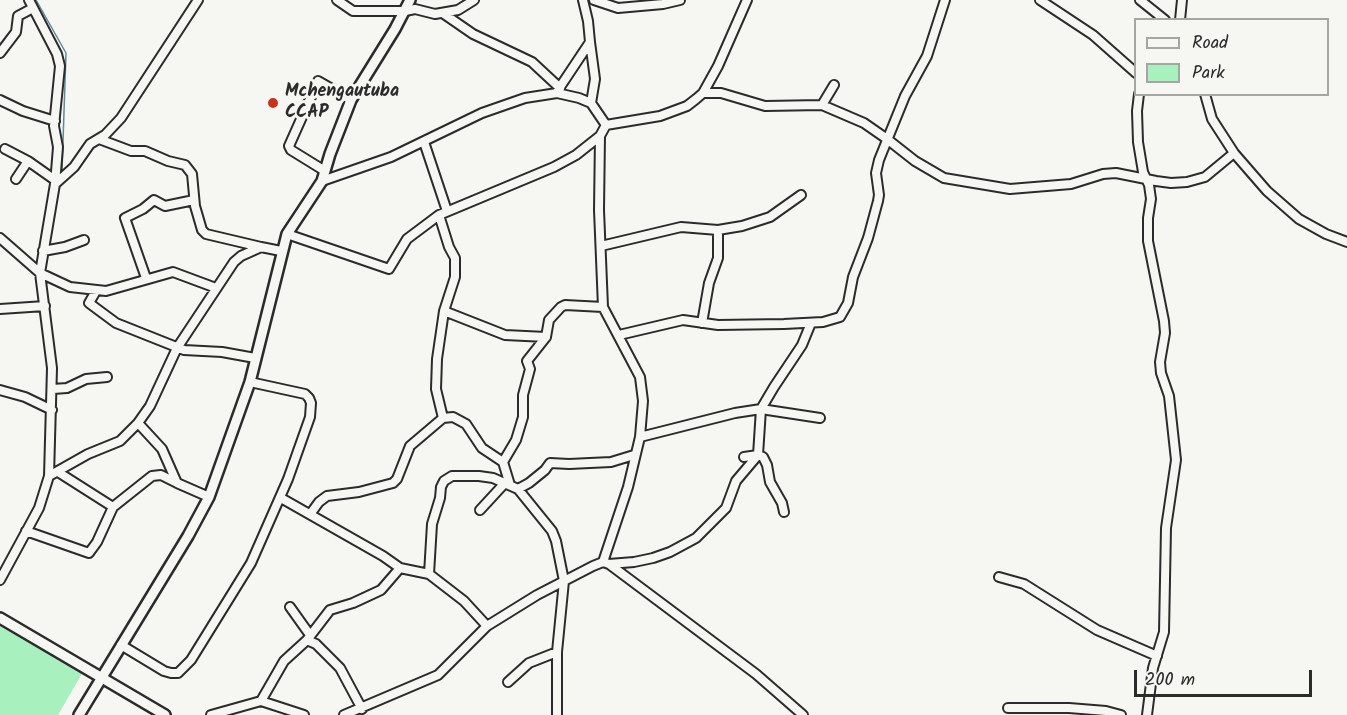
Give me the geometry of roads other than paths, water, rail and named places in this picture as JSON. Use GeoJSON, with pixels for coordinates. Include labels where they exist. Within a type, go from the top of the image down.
{"type":"FeatureCollection","features":[{"type":"Feature","properties":{"kind":"street"},"geometry":{"type":"LineString","coordinates":[[0,53],[16,32],[18,16],[31,4],[40,0]]}},
{"type":"Feature","properties":{"kind":"street"},"geometry":{"type":"LineString","coordinates":[[55,182],[74,167],[90,144],[111,129],[121,118],[198,0]]}},
{"type":"Feature","properties":{"kind":"street"},"geometry":{"type":"LineString","coordinates":[[337,0],[353,11],[415,9],[435,14],[458,10],[474,0]]}},
{"type":"Feature","properties":{"kind":"street"},"geometry":{"type":"LineString","coordinates":[[79,715],[188,536],[209,496],[250,381],[286,234],[322,181],[351,100],[410,0]]}},
{"type":"Feature","properties":{"kind":"street"},"geometry":{"type":"LineString","coordinates":[[583,0],[595,79],[591,104]]}},
{"type":"Feature","properties":{"kind":"street"},"geometry":{"type":"LineString","coordinates":[[594,0],[614,8],[623,8],[680,0]]}},
{"type":"Feature","properties":{"kind":"street"},"geometry":{"type":"LineString","coordinates":[[606,125],[660,116],[687,106],[703,93],[725,52],[747,0]]}},
{"type":"Feature","properties":{"kind":"street"},"geometry":{"type":"LineString","coordinates":[[619,335],[678,321],[695,320],[718,325],[811,323],[838,318],[848,303],[852,277],[868,238],[879,196],[876,173],[887,139],[905,96],[927,56],[945,0]]}},
{"type":"Feature","properties":{"kind":"street"},"geometry":{"type":"LineString","coordinates":[[1040,0],[1093,35],[1134,71]]}},
{"type":"Feature","properties":{"kind":"street"},"geometry":{"type":"LineString","coordinates":[[1140,0],[1162,18]]}},
{"type":"Feature","properties":{"kind":"street"},"geometry":{"type":"LineString","coordinates":[[1180,18],[1182,0]]}},
{"type":"Feature","properties":{"kind":"street"},"geometry":{"type":"LineString","coordinates":[[0,580],[41,503],[49,476],[53,389],[50,345],[40,273],[55,182],[58,147],[55,121],[60,66],[57,54],[31,4]]}},
{"type":"Feature","properties":{"kind":"street"},"geometry":{"type":"LineString","coordinates":[[444,14],[473,34],[532,62],[558,91],[591,104],[606,125]]}},
{"type":"Feature","properties":{"kind":"street"},"geometry":{"type":"LineString","coordinates":[[322,181],[391,158],[482,113],[511,102],[558,91],[590,42]]}},
{"type":"Feature","properties":{"kind":"street"},"geometry":{"type":"LineString","coordinates":[[325,171],[291,150],[289,146],[318,81],[351,100]]}},
{"type":"Feature","properties":{"kind":"street"},"geometry":{"type":"LineString","coordinates":[[822,105],[834,85]]}},
{"type":"Feature","properties":{"kind":"street"},"geometry":{"type":"LineString","coordinates":[[703,93],[721,93],[765,106],[822,105],[864,123],[915,161],[944,178],[1017,189],[1071,184],[1103,174],[1116,173],[1171,183],[1199,179],[1210,174],[1234,153]]}},
{"type":"Feature","properties":{"kind":"street"},"geometry":{"type":"LineString","coordinates":[[1139,96],[1138,142],[1151,200],[1148,241],[1165,326],[1160,362],[1161,373],[1169,396],[1176,459],[1166,528],[1166,577],[1163,607],[1165,624],[1151,680],[1147,715]]}},
{"type":"Feature","properties":{"kind":"street"},"geometry":{"type":"LineString","coordinates":[[1205,96],[1212,119],[1234,153],[1267,191],[1290,213],[1319,230],[1347,242]]}},
{"type":"Feature","properties":{"kind":"street"},"geometry":{"type":"LineString","coordinates":[[0,100],[23,111],[55,121]]}},
{"type":"Feature","properties":{"kind":"street"},"geometry":{"type":"LineString","coordinates":[[286,234],[389,269],[407,239],[439,215],[554,167],[576,155],[600,136],[606,125]]}},
{"type":"Feature","properties":{"kind":"street"},"geometry":{"type":"LineString","coordinates":[[600,136],[599,210],[603,307],[640,377],[643,410],[640,437],[606,563]]}},
{"type":"Feature","properties":{"kind":"street"},"geometry":{"type":"LineString","coordinates":[[99,139],[131,151],[145,151],[168,161],[185,165],[192,174],[199,225],[206,234],[281,251]]}},
{"type":"Feature","properties":{"kind":"street"},"geometry":{"type":"LineString","coordinates":[[424,142],[447,211]]}},
{"type":"Feature","properties":{"kind":"street"},"geometry":{"type":"LineString","coordinates":[[5,149],[28,161],[55,182]]}},
{"type":"Feature","properties":{"kind":"street"},"geometry":{"type":"LineString","coordinates":[[16,179],[28,161]]}},
{"type":"Feature","properties":{"kind":"street"},"geometry":{"type":"LineString","coordinates":[[602,246],[681,227],[718,230],[762,220],[786,207],[801,195]]}},
{"type":"Feature","properties":{"kind":"street"},"geometry":{"type":"LineString","coordinates":[[146,278],[125,218],[143,209],[154,200],[165,206],[194,200]]}},
{"type":"Feature","properties":{"kind":"street"},"geometry":{"type":"LineString","coordinates":[[439,215],[455,258],[455,277],[444,311],[436,374],[436,389],[443,418]]}},
{"type":"Feature","properties":{"kind":"street"},"geometry":{"type":"LineString","coordinates":[[702,323],[709,283],[718,258],[718,230]]}},
{"type":"Feature","properties":{"kind":"street"},"geometry":{"type":"LineString","coordinates":[[0,238],[40,273],[66,286],[96,291],[117,289],[146,278],[178,272],[216,288]]}},
{"type":"Feature","properties":{"kind":"street"},"geometry":{"type":"LineString","coordinates":[[43,251],[65,247],[84,240]]}},
{"type":"Feature","properties":{"kind":"street"},"geometry":{"type":"LineString","coordinates":[[49,476],[88,454],[120,441],[138,423],[150,406],[177,348],[234,262],[241,256],[261,247]]}},
{"type":"Feature","properties":{"kind":"street"},"geometry":{"type":"LineString","coordinates":[[96,291],[89,303],[116,323],[177,348],[255,358]]}},
{"type":"Feature","properties":{"kind":"street"},"geometry":{"type":"LineString","coordinates":[[0,309],[45,306]]}},
{"type":"Feature","properties":{"kind":"street"},"geometry":{"type":"LineString","coordinates":[[503,462],[516,440],[523,417],[523,395],[530,369],[527,362],[546,337],[550,318],[563,306],[603,307]]}},
{"type":"Feature","properties":{"kind":"street"},"geometry":{"type":"LineString","coordinates":[[444,311],[505,335],[546,337]]}},
{"type":"Feature","properties":{"kind":"street"},"geometry":{"type":"LineString","coordinates":[[344,715],[438,675],[487,626],[564,581],[606,563],[634,562],[653,558],[696,538],[726,508],[736,482],[758,455],[761,409],[802,345],[811,323]]}},
{"type":"Feature","properties":{"kind":"street"},"geometry":{"type":"LineString","coordinates":[[53,389],[67,388],[90,378],[107,377]]}},
{"type":"Feature","properties":{"kind":"street"},"geometry":{"type":"LineString","coordinates":[[121,645],[164,670],[178,673],[185,668],[242,578],[281,498],[307,424],[311,403],[305,394],[250,381]]}},
{"type":"Feature","properties":{"kind":"street"},"geometry":{"type":"LineString","coordinates":[[0,390],[25,397],[52,410]]}},
{"type":"Feature","properties":{"kind":"street"},"geometry":{"type":"LineString","coordinates":[[640,437],[735,413],[761,409],[820,418]]}},
{"type":"Feature","properties":{"kind":"street"},"geometry":{"type":"LineString","coordinates":[[311,513],[327,496],[358,492],[393,483],[397,479],[408,449],[443,418],[453,417],[466,424],[482,448],[503,462],[511,486],[552,531],[556,541],[564,581],[557,652],[557,715]]}},
{"type":"Feature","properties":{"kind":"street"},"geometry":{"type":"LineString","coordinates":[[138,423],[162,449],[177,483]]}},
{"type":"Feature","properties":{"kind":"street"},"geometry":{"type":"LineString","coordinates":[[480,510],[511,486],[529,483],[550,463],[611,462],[634,455]]}},
{"type":"Feature","properties":{"kind":"street"},"geometry":{"type":"LineString","coordinates":[[744,456],[763,457],[770,482],[782,503],[784,512]]}},
{"type":"Feature","properties":{"kind":"street"},"geometry":{"type":"LineString","coordinates":[[58,472],[113,507]]}},
{"type":"Feature","properties":{"kind":"street"},"geometry":{"type":"LineString","coordinates":[[26,531],[87,554],[97,542],[113,507],[152,476],[161,475],[209,496]]}},
{"type":"Feature","properties":{"kind":"street"},"geometry":{"type":"LineString","coordinates":[[429,574],[432,524],[442,483],[458,475],[487,477],[511,486]]}},
{"type":"Feature","properties":{"kind":"street"},"geometry":{"type":"LineString","coordinates":[[281,498],[311,513],[400,568],[429,574],[464,601],[487,626]]}},
{"type":"Feature","properties":{"kind":"street"},"geometry":{"type":"LineString","coordinates":[[606,563],[756,674],[803,715]]}},
{"type":"Feature","properties":{"kind":"street"},"geometry":{"type":"LineString","coordinates":[[261,701],[284,661],[309,638],[330,610],[353,603],[381,590],[400,568]]}},
{"type":"Feature","properties":{"kind":"street"},"geometry":{"type":"LineString","coordinates":[[999,577],[1024,584],[1097,630],[1157,656]]}},
{"type":"Feature","properties":{"kind":"street"},"geometry":{"type":"LineString","coordinates":[[290,607],[309,638],[340,668],[362,709]]}},
{"type":"Feature","properties":{"kind":"street"},"geometry":{"type":"LineString","coordinates":[[0,618],[165,715]]}},
{"type":"Feature","properties":{"kind":"street"},"geometry":{"type":"LineString","coordinates":[[508,682],[529,663],[557,652]]}},
{"type":"Feature","properties":{"kind":"street"},"geometry":{"type":"LineString","coordinates":[[211,715],[261,701],[304,715]]}},
{"type":"Feature","properties":{"kind":"street"},"geometry":{"type":"LineString","coordinates":[[1008,708],[1069,708],[1106,711],[1121,715]]}},
{"type":"Feature","properties":{"kind":"waterway"},"geometry":{"type":"LineString","coordinates":[[36,0],[66,53],[62,171]]}},
{"type":"Feature","properties":{"kind":"place","name":"Mchengautuba CCAP"},"geometry":{"type":"Point","coordinates":[273,103]}}]}
